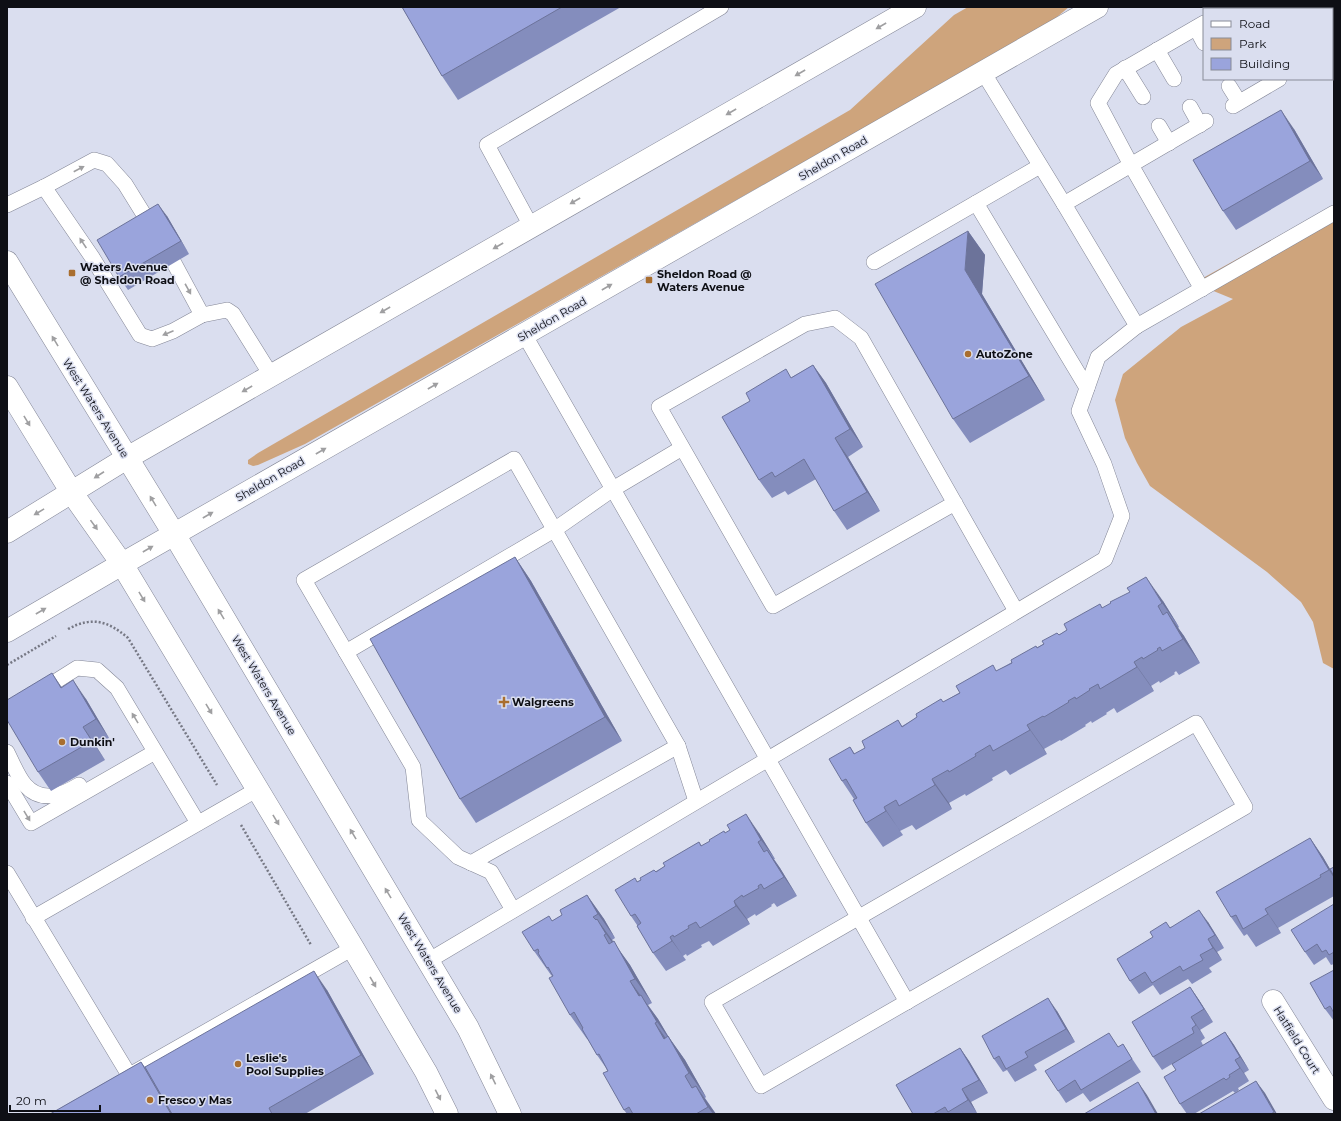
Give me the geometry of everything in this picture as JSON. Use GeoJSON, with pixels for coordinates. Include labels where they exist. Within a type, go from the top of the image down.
{"type":"FeatureCollection","features":[{"type":"Feature","properties":{"kind":"main road"},"geometry":{"type":"LineString","coordinates":[[7,532],[127,458],[915,7]]}},
{"type":"Feature","properties":{"kind":"main road","name":"Sheldon Road"},"geometry":{"type":"LineString","coordinates":[[7,631],[174,534],[1097,7]]}},
{"type":"Feature","properties":{"kind":"main road","name":"West Waters Avenue"},"geometry":{"type":"LineString","coordinates":[[7,262],[174,534],[468,1028],[510,1114]]}},
{"type":"Feature","properties":{"kind":"main road"},"geometry":{"type":"LineString","coordinates":[[7,387],[72,493],[122,564],[353,948],[426,1072],[447,1114]]}},
{"type":"Feature","properties":{"kind":"main road","name":"Hatfield Court"},"geometry":{"type":"LineString","coordinates":[[1273,1001],[1334,1099]]}},
{"type":"Feature","properties":{"kind":"lane"},"geometry":{"type":"LineString","coordinates":[[531,226],[487,144],[721,7]]}},
{"type":"Feature","properties":{"kind":"lane"},"geometry":{"type":"LineString","coordinates":[[1202,289],[1131,165],[1098,103],[1116,74],[1125,68],[1200,26],[1203,39]]}},
{"type":"Feature","properties":{"kind":"lane"},"geometry":{"type":"LineString","coordinates":[[1157,50],[1174,79]]}},
{"type":"Feature","properties":{"kind":"lane"},"geometry":{"type":"LineString","coordinates":[[1125,68],[1143,97]]}},
{"type":"Feature","properties":{"kind":"lane"},"geometry":{"type":"LineString","coordinates":[[983,72],[1137,326]]}},
{"type":"Feature","properties":{"kind":"lane"},"geometry":{"type":"LineString","coordinates":[[1229,86],[1236,104],[1269,81]]}},
{"type":"Feature","properties":{"kind":"lane"},"geometry":{"type":"LineString","coordinates":[[1064,204],[1204,123],[1190,107]]}},
{"type":"Feature","properties":{"kind":"lane"},"geometry":{"type":"LineString","coordinates":[[1159,126],[1169,143]]}},
{"type":"Feature","properties":{"kind":"lane"},"geometry":{"type":"LineString","coordinates":[[7,205],[94,160],[107,164],[125,184],[151,226]]}},
{"type":"Feature","properties":{"kind":"lane"},"geometry":{"type":"LineString","coordinates":[[874,262],[1040,166]]}},
{"type":"Feature","properties":{"kind":"lane"},"geometry":{"type":"LineString","coordinates":[[44,187],[92,257],[140,335],[152,339],[173,331],[202,315],[227,310],[233,314],[272,375]]}},
{"type":"Feature","properties":{"kind":"lane"},"geometry":{"type":"LineString","coordinates":[[976,203],[1087,388]]}},
{"type":"Feature","properties":{"kind":"lane"},"geometry":{"type":"LineString","coordinates":[[428,961],[696,800],[1104,559],[1122,516],[1104,464],[1079,410],[1098,357],[1137,326],[1334,213]]}},
{"type":"Feature","properties":{"kind":"lane"},"geometry":{"type":"LineString","coordinates":[[174,263],[202,315]]}},
{"type":"Feature","properties":{"kind":"lane"},"geometry":{"type":"LineString","coordinates":[[955,503],[773,606],[659,407],[805,324],[835,318],[861,338],[955,503],[1016,611]]}},
{"type":"Feature","properties":{"kind":"lane"},"geometry":{"type":"LineString","coordinates":[[524,334],[907,1002]]}},
{"type":"Feature","properties":{"kind":"lane"},"geometry":{"type":"LineString","coordinates":[[346,652],[554,530],[613,489],[682,448]]}},
{"type":"Feature","properties":{"kind":"lane"},"geometry":{"type":"LineString","coordinates":[[513,910],[491,872],[458,857],[419,820],[413,767],[304,580],[514,460],[678,746],[696,800]]}},
{"type":"Feature","properties":{"kind":"lane"},"geometry":{"type":"LineString","coordinates":[[7,712],[77,668],[97,670],[117,688],[198,823]]}},
{"type":"Feature","properties":{"kind":"lane"},"geometry":{"type":"LineString","coordinates":[[1196,723],[1245,807],[907,1002],[761,1086],[712,1002],[1196,723]]}},
{"type":"Feature","properties":{"kind":"lane"},"geometry":{"type":"LineString","coordinates":[[471,863],[678,746]]}},
{"type":"Feature","properties":{"kind":"lane"},"geometry":{"type":"LineString","coordinates":[[7,752],[25,784],[37,794],[54,796],[67,792],[109,767],[128,768]]}},
{"type":"Feature","properties":{"kind":"lane"},"geometry":{"type":"LineString","coordinates":[[7,783],[31,823],[155,752]]}},
{"type":"Feature","properties":{"kind":"lane"},"geometry":{"type":"LineString","coordinates":[[33,918],[258,790]]}},
{"type":"Feature","properties":{"kind":"lane"},"geometry":{"type":"LineString","coordinates":[[7,873],[122,1079],[353,948]]}},
{"type":"Feature","properties":{"kind":"path"},"geometry":{"type":"LineString","coordinates":[[237,820],[312,946]]}},
{"type":"Feature","properties":{"kind":"green space"},"geometry":{"type":"Polygon","coordinates":[[[968,7],[1069,7],[1051,22],[305,444],[258,465],[253,466],[248,464],[248,460],[258,453],[850,110],[954,15],[968,7]]]}},
{"type":"Feature","properties":{"kind":"green space"},"geometry":{"type":"Polygon","coordinates":[[[1334,205],[1334,669],[1323,663],[1313,622],[1301,602],[1267,572],[1150,486],[1125,438],[1115,400],[1123,374],[1181,327],[1233,299],[1194,283],[1334,205]]]}},
{"type":"Feature","properties":{"kind":"building"},"geometry":{"type":"Polygon","coordinates":[[[402,7],[562,7],[442,76],[402,7]]]}},
{"type":"Feature","properties":{"kind":"building"},"geometry":{"type":"Polygon","coordinates":[[[1281,110],[1310,161],[1223,211],[1193,160],[1281,110]]]}},
{"type":"Feature","properties":{"kind":"building"},"geometry":{"type":"Polygon","coordinates":[[[158,204],[181,241],[119,277],[97,240],[158,204]]]}},
{"type":"Feature","properties":{"kind":"building","name":"AutoZone"},"geometry":{"type":"Polygon","coordinates":[[[968,231],[965,270],[1029,376],[953,419],[875,284],[968,231]]]}},
{"type":"Feature","properties":{"kind":"building"},"geometry":{"type":"Polygon","coordinates":[[[813,365],[850,429],[835,438],[867,492],[834,511],[804,459],[775,477],[772,472],[759,480],[722,417],[750,401],[746,393],[786,369],[791,378],[813,365]]]}},
{"type":"Feature","properties":{"kind":"building","name":"Walgreens"},"geometry":{"type":"Polygon","coordinates":[[[515,557],[605,717],[460,799],[370,639],[515,557]]]}},
{"type":"Feature","properties":{"kind":"building"},"geometry":{"type":"Polygon","coordinates":[[[1146,577],[1162,603],[1158,606],[1163,615],[1167,612],[1183,639],[1162,651],[1160,647],[1157,649],[1158,650],[1143,659],[1142,657],[1134,662],[1137,667],[1100,689],[1098,684],[1076,699],[1075,697],[1068,701],[1069,702],[1044,717],[1043,716],[1027,725],[1030,730],[993,751],[990,745],[975,754],[976,756],[949,772],[948,770],[932,779],[935,785],[899,806],[896,800],[884,807],[886,811],[866,823],[853,800],[857,798],[846,779],[842,781],[829,759],[850,747],[854,754],[865,748],[862,741],[898,720],[902,727],[917,717],[916,714],[941,699],[943,702],[960,693],[956,686],[993,665],[996,671],[1012,663],[1011,660],[1036,646],[1037,648],[1044,644],[1042,641],[1057,633],[1059,635],[1067,630],[1064,624],[1100,604],[1102,608],[1111,603],[1110,602],[1130,592],[1127,588],[1146,577]]]}},
{"type":"Feature","properties":{"kind":"building","name":"Dunkin'"},"geometry":{"type":"Polygon","coordinates":[[[52,673],[61,688],[73,680],[96,719],[83,727],[92,741],[38,772],[7,720],[7,700],[52,673]]]}},
{"type":"Feature","properties":{"kind":"building"},"geometry":{"type":"Polygon","coordinates":[[[746,814],[761,840],[758,842],[764,852],[767,850],[784,877],[764,889],[761,884],[758,886],[759,888],[743,897],[742,895],[734,901],[736,906],[700,928],[696,922],[688,926],[689,928],[674,937],[673,935],[670,937],[672,941],[653,953],[637,926],[641,923],[635,914],[631,916],[615,890],[635,878],[637,882],[641,880],[640,878],[654,870],[656,872],[665,866],[663,863],[699,842],[701,846],[724,831],[725,833],[730,830],[727,825],[746,814]]]}},
{"type":"Feature","properties":{"kind":"building"},"geometry":{"type":"Polygon","coordinates":[[[1310,838],[1329,870],[1320,875],[1321,877],[1265,909],[1268,914],[1243,929],[1236,915],[1231,917],[1216,892],[1310,838]]]}},
{"type":"Feature","properties":{"kind":"building"},"geometry":{"type":"Polygon","coordinates":[[[1334,867],[1334,876],[1330,869],[1334,867]]]}},
{"type":"Feature","properties":{"kind":"building"},"geometry":{"type":"Polygon","coordinates":[[[587,895],[598,914],[593,917],[596,920],[597,919],[606,934],[604,935],[609,944],[614,941],[635,979],[630,981],[639,996],[641,995],[657,1022],[655,1023],[664,1039],[668,1036],[689,1073],[685,1076],[692,1088],[696,1086],[708,1107],[696,1114],[633,1114],[629,1107],[624,1110],[603,1073],[608,1071],[599,1054],[597,1055],[574,1012],[570,1015],[549,978],[553,976],[538,953],[538,949],[534,951],[522,932],[549,916],[552,921],[562,915],[560,910],[587,895]]]}},
{"type":"Feature","properties":{"kind":"building"},"geometry":{"type":"Polygon","coordinates":[[[1334,904],[1334,952],[1329,955],[1326,950],[1322,952],[1317,944],[1305,952],[1291,930],[1334,904]]]}},
{"type":"Feature","properties":{"kind":"building"},"geometry":{"type":"Polygon","coordinates":[[[1199,910],[1215,935],[1208,939],[1213,948],[1200,955],[1203,960],[1183,971],[1180,966],[1152,983],[1145,972],[1130,981],[1117,959],[1153,937],[1150,932],[1166,922],[1170,928],[1199,910]]]}},
{"type":"Feature","properties":{"kind":"building"},"geometry":{"type":"Polygon","coordinates":[[[1334,970],[1334,1013],[1330,1006],[1325,1009],[1310,983],[1334,970]]]}},
{"type":"Feature","properties":{"kind":"building"},"geometry":{"type":"Polygon","coordinates":[[[314,971],[361,1055],[269,1108],[272,1114],[172,1114],[145,1067],[314,971]]]}},
{"type":"Feature","properties":{"kind":"building"},"geometry":{"type":"Polygon","coordinates":[[[1190,987],[1204,1009],[1191,1017],[1196,1025],[1192,1028],[1194,1033],[1153,1057],[1132,1022],[1190,987]]]}},
{"type":"Feature","properties":{"kind":"building"},"geometry":{"type":"Polygon","coordinates":[[[1048,998],[1066,1029],[1025,1052],[1028,1057],[1006,1069],[999,1056],[994,1059],[982,1036],[1048,998]]]}},
{"type":"Feature","properties":{"kind":"building"},"geometry":{"type":"Polygon","coordinates":[[[1225,1032],[1240,1057],[1235,1060],[1240,1068],[1229,1075],[1230,1077],[1226,1080],[1224,1078],[1180,1104],[1164,1077],[1176,1070],[1172,1064],[1225,1032]]]}},
{"type":"Feature","properties":{"kind":"building"},"geometry":{"type":"Polygon","coordinates":[[[1109,1033],[1118,1047],[1123,1044],[1132,1059],[1081,1090],[1075,1080],[1058,1091],[1045,1071],[1109,1033]]]}},
{"type":"Feature","properties":{"kind":"building"},"geometry":{"type":"Polygon","coordinates":[[[960,1048],[979,1080],[962,1089],[968,1100],[948,1112],[945,1107],[933,1114],[913,1114],[896,1085],[960,1048]]]}},
{"type":"Feature","properties":{"kind":"building"},"geometry":{"type":"Polygon","coordinates":[[[141,1062],[171,1114],[50,1114],[141,1062]]]}},
{"type":"Feature","properties":{"kind":"building"},"geometry":{"type":"Polygon","coordinates":[[[1256,1081],[1274,1112],[1271,1114],[1199,1114],[1256,1081]]]}},
{"type":"Feature","properties":{"kind":"building"},"geometry":{"type":"Polygon","coordinates":[[[1138,1082],[1156,1114],[1084,1114],[1138,1082]]]}},
{"type":"Feature","properties":{"kind":"place","name":"Waters Avenue @ Sheldon Road"},"geometry":{"type":"Point","coordinates":[72,273]}},
{"type":"Feature","properties":{"kind":"place","name":"Sheldon Road @ Waters Avenue"},"geometry":{"type":"Point","coordinates":[649,280]}},
{"type":"Feature","properties":{"kind":"place","name":"AutoZone"},"geometry":{"type":"Point","coordinates":[968,354]}},
{"type":"Feature","properties":{"kind":"place","name":"Walgreens"},"geometry":{"type":"Point","coordinates":[504,702]}},
{"type":"Feature","properties":{"kind":"place","name":"Dunkin'"},"geometry":{"type":"Point","coordinates":[62,742]}},
{"type":"Feature","properties":{"kind":"place","name":"Leslie's Pool Supplies"},"geometry":{"type":"Point","coordinates":[238,1064]}},
{"type":"Feature","properties":{"kind":"place","name":"Fresco y Mas"},"geometry":{"type":"Point","coordinates":[150,1100]}}]}
